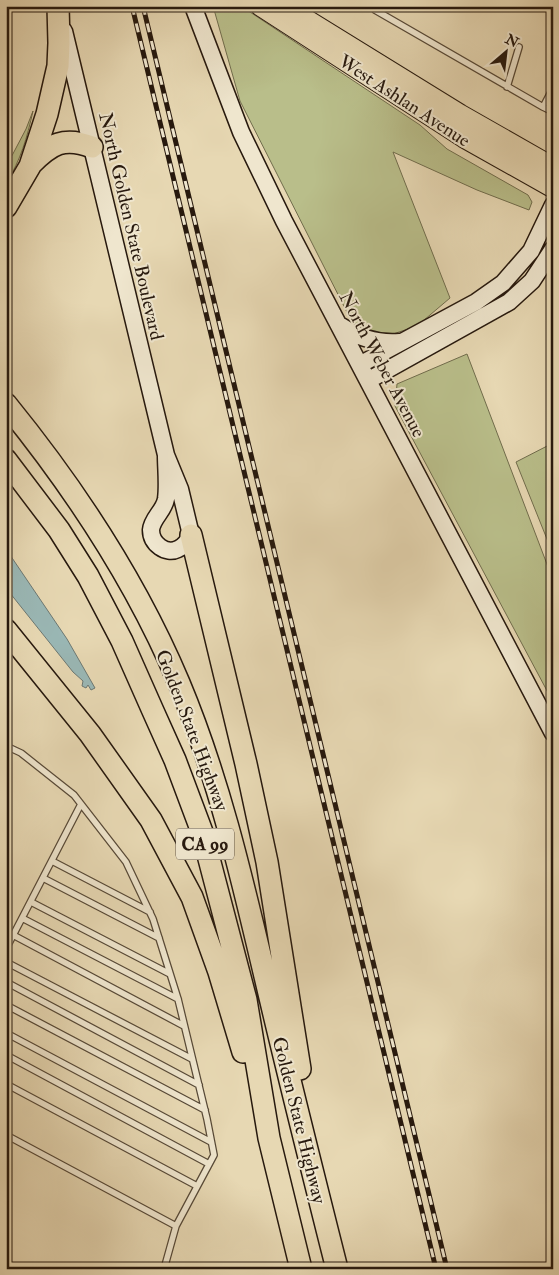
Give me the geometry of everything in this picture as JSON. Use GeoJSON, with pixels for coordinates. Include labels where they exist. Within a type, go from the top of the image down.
{"type":"FeatureCollection","features":[{"type":"Feature","properties":{"kind":"highway"},"geometry":{"type":"LineString","coordinates":[[6,206],[30,166],[48,114],[58,66],[58,6]]}},
{"type":"Feature","properties":{"kind":"highway"},"geometry":{"type":"LineString","coordinates":[[30,166],[46,150],[61,142],[81,142],[92,147]]}},
{"type":"Feature","properties":{"kind":"highway","name":"Golden State Highway"},"geometry":{"type":"LineString","coordinates":[[6,404],[78,497],[115,556],[148,616],[179,683],[203,744],[225,812],[337,1269]]}},
{"type":"Feature","properties":{"kind":"highway","name":"Golden State Highway"},"geometry":{"type":"LineString","coordinates":[[6,460],[59,530],[88,576],[122,641],[175,760],[202,832],[246,1000],[269,1138],[301,1269]]}},
{"type":"Feature","properties":{"kind":"highway"},"geometry":{"type":"LineString","coordinates":[[191,534],[268,862],[302,1081],[308,1156]]}},
{"type":"Feature","properties":{"kind":"highway"},"geometry":{"type":"LineString","coordinates":[[6,630],[90,734],[151,820],[172,858],[192,897],[212,954],[269,1138]]}},
{"type":"Feature","properties":{"kind":"main road","name":"North Golden State Boulevard"},"geometry":{"type":"LineString","coordinates":[[58,6],[166,456],[180,489],[191,534],[185,545],[172,551],[160,547],[152,536],[152,526],[164,508],[166,500],[166,456]]}},
{"type":"Feature","properties":{"kind":"main road","name":"North Weber Avenue"},"geometry":{"type":"LineString","coordinates":[[193,6],[241,132],[284,220],[553,734]]}},
{"type":"Feature","properties":{"kind":"main road","name":"West Ashlan Avenue"},"geometry":{"type":"LineString","coordinates":[[260,6],[464,138],[553,188]]}},
{"type":"Feature","properties":{"kind":"main road","name":"West Ashlan Avenue"},"geometry":{"type":"LineString","coordinates":[[285,6],[460,114],[553,167]]}},
{"type":"Feature","properties":{"kind":"main road"},"geometry":{"type":"LineString","coordinates":[[360,364],[476,302],[504,283],[531,251],[553,205]]}},
{"type":"Feature","properties":{"kind":"main road"},"geometry":{"type":"LineString","coordinates":[[369,380],[509,302],[532,281],[553,249]]}},
{"type":"Feature","properties":{"kind":"main road"},"geometry":{"type":"LineString","coordinates":[[339,325],[368,340],[390,343],[405,341]]}},
{"type":"Feature","properties":{"kind":"lane"},"geometry":{"type":"LineString","coordinates":[[378,6],[375,10],[553,112]]}},
{"type":"Feature","properties":{"kind":"lane"},"geometry":{"type":"LineString","coordinates":[[507,87],[519,47]]}},
{"type":"Feature","properties":{"kind":"lane"},"geometry":{"type":"LineString","coordinates":[[543,107],[553,88]]}},
{"type":"Feature","properties":{"kind":"lane"},"geometry":{"type":"LineString","coordinates":[[6,746],[21,753],[74,795],[126,862],[150,912],[178,999],[214,1155],[176,1226],[164,1269]]}},
{"type":"Feature","properties":{"kind":"lane"},"geometry":{"type":"LineString","coordinates":[[6,949],[81,804]]}},
{"type":"Feature","properties":{"kind":"lane"},"geometry":{"type":"LineString","coordinates":[[52,861],[150,912]]}},
{"type":"Feature","properties":{"kind":"lane"},"geometry":{"type":"LineString","coordinates":[[43,878],[159,938]]}},
{"type":"Feature","properties":{"kind":"lane"},"geometry":{"type":"LineString","coordinates":[[31,902],[170,974]]}},
{"type":"Feature","properties":{"kind":"lane"},"geometry":{"type":"LineString","coordinates":[[22,918],[178,999]]}},
{"type":"Feature","properties":{"kind":"lane"},"geometry":{"type":"LineString","coordinates":[[13,935],[184,1026]]}},
{"type":"Feature","properties":{"kind":"lane"},"geometry":{"type":"LineString","coordinates":[[6,962],[192,1059]]}},
{"type":"Feature","properties":{"kind":"lane"},"geometry":{"type":"LineString","coordinates":[[6,982],[199,1085]]}},
{"type":"Feature","properties":{"kind":"lane"},"geometry":{"type":"LineString","coordinates":[[6,1005],[205,1110]]}},
{"type":"Feature","properties":{"kind":"lane"},"geometry":{"type":"LineString","coordinates":[[6,1033],[211,1142]]}},
{"type":"Feature","properties":{"kind":"lane"},"geometry":{"type":"LineString","coordinates":[[6,1055],[209,1164]]}},
{"type":"Feature","properties":{"kind":"lane"},"geometry":{"type":"LineString","coordinates":[[6,1084],[197,1186]]}},
{"type":"Feature","properties":{"kind":"lane"},"geometry":{"type":"LineString","coordinates":[[6,1135],[176,1226]]}},
{"type":"Feature","properties":{"kind":"green space"},"geometry":{"type":"Polygon","coordinates":[[[213,6],[241,6],[420,125],[447,149],[528,195],[532,202],[529,210],[477,190],[393,152],[450,298],[417,326],[390,335],[373,334],[353,324],[240,101],[213,6]]]}},
{"type":"Feature","properties":{"kind":"green space"},"geometry":{"type":"Polygon","coordinates":[[[33,111],[23,148],[6,184],[6,167],[26,129],[33,111]]]}},
{"type":"Feature","properties":{"kind":"green space"},"geometry":{"type":"Polygon","coordinates":[[[467,354],[553,580],[553,702],[395,406],[397,384],[467,354]]]}},
{"type":"Feature","properties":{"kind":"green space"},"geometry":{"type":"Polygon","coordinates":[[[553,443],[553,554],[516,462],[553,443]]]}},
{"type":"Feature","properties":{"kind":"water"},"geometry":{"type":"Polygon","coordinates":[[[6,549],[67,639],[95,688],[91,690],[88,685],[86,688],[82,686],[83,681],[73,672],[6,588],[6,549]]]}},
{"type":"Feature","properties":{"kind":"railway"},"geometry":{"type":"LineString","coordinates":[[132,6],[436,1269]]}},
{"type":"Feature","properties":{"kind":"railway"},"geometry":{"type":"LineString","coordinates":[[143,6],[447,1269]]}}]}
